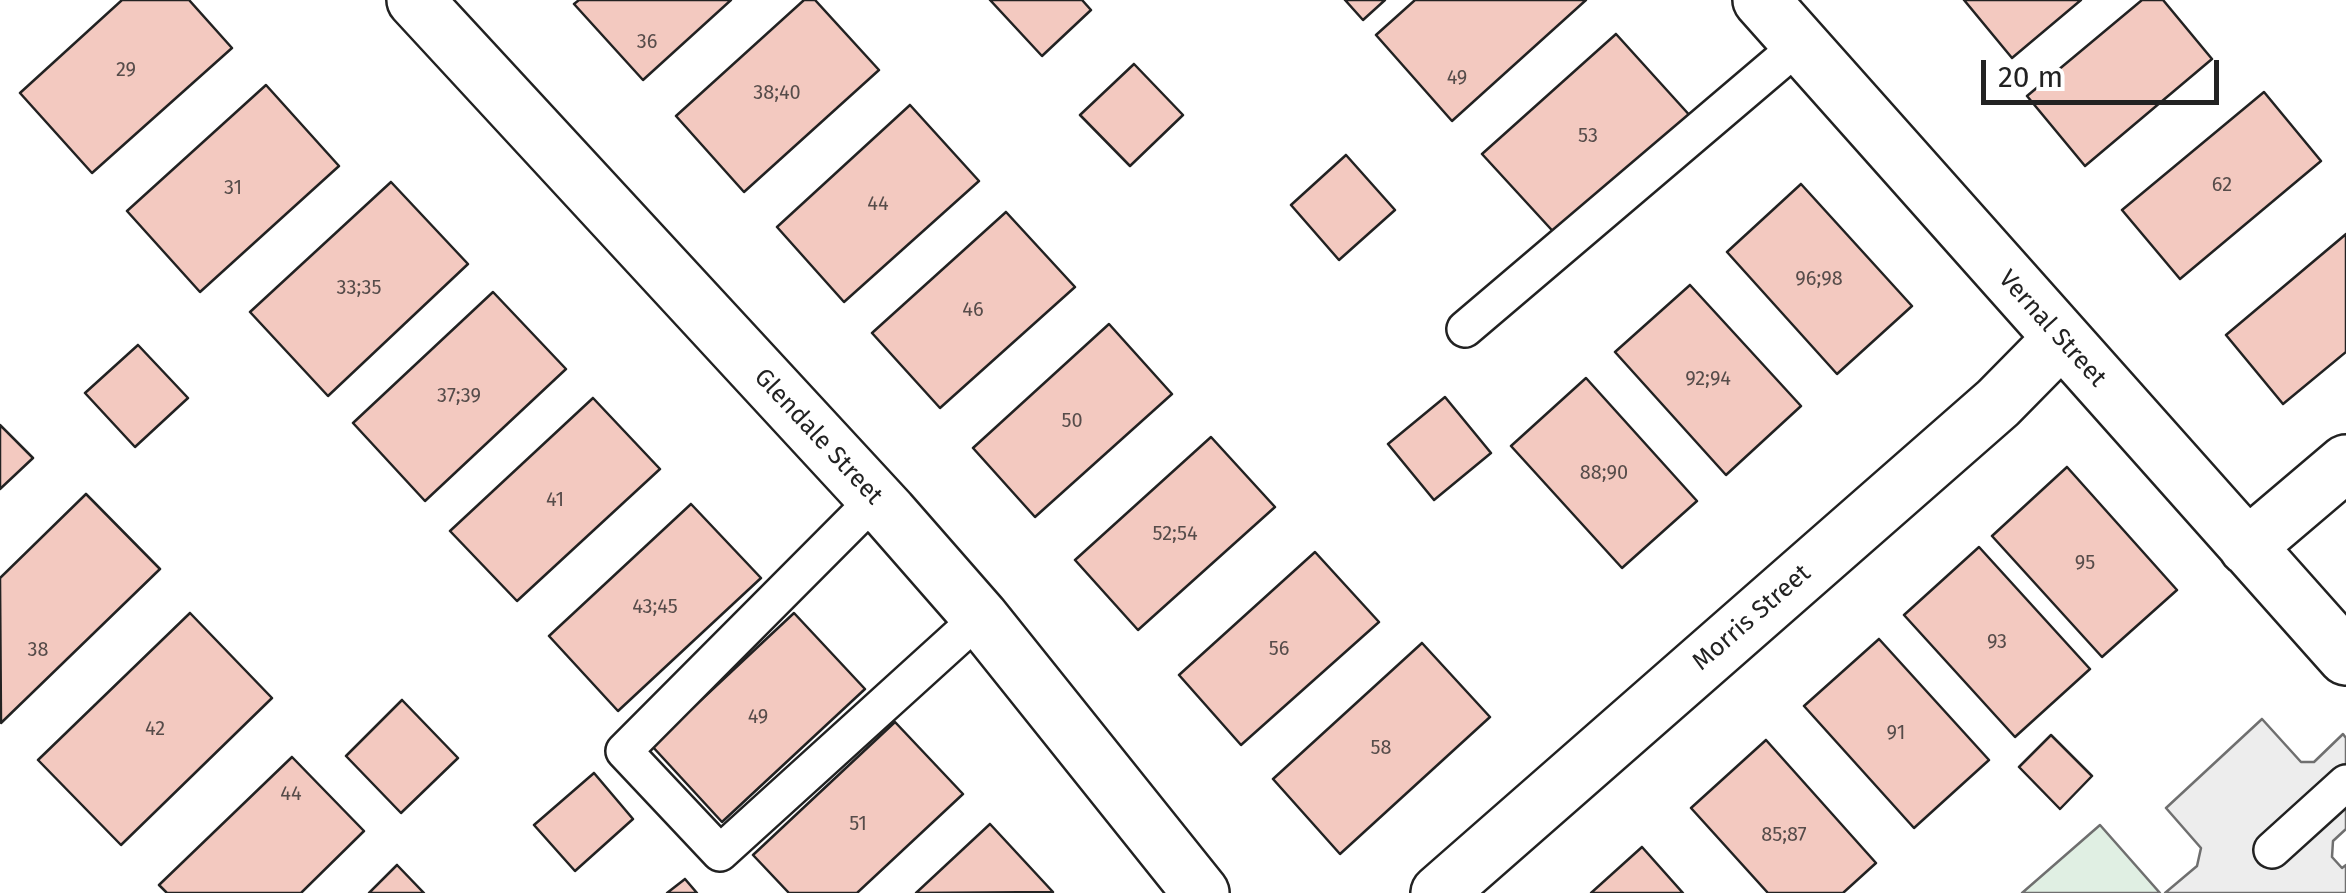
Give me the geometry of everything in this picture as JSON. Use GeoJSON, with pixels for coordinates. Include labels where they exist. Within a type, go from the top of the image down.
{"type":"FeatureCollection","features":[{"type":"Feature","properties":{"kind":"street","name":"Glendale Street"},"geometry":{"type":"LineString","coordinates":[[414,0],[980,617],[1200,893]]}},
{"type":"Feature","properties":{"kind":"street","name":"Vernal Street"},"geometry":{"type":"LineString","coordinates":[[1761,0],[2346,656]]}},
{"type":"Feature","properties":{"kind":"street","name":"Morris Street"},"geometry":{"type":"LineString","coordinates":[[1439,893],[1998,403],[2061,338]]}},
{"type":"Feature","properties":{"kind":"street"},"geometry":{"type":"LineString","coordinates":[[2247,547],[2346,462]]}},
{"type":"Feature","properties":{"kind":"lane"},"geometry":{"type":"LineString","coordinates":[[1465,329],[1799,45]]}},
{"type":"Feature","properties":{"kind":"lane"},"geometry":{"type":"LineString","coordinates":[[875,499],[624,751],[720,853],[980,617]]}},
{"type":"Feature","properties":{"kind":"lane"},"geometry":{"type":"LineString","coordinates":[[2272,850],[2346,783]]}},
{"type":"Feature","properties":{"kind":"green space"},"geometry":{"type":"Polygon","coordinates":[[[2100,825],[2160,893],[2022,893],[2100,825]]]}},
{"type":"Feature","properties":{"kind":"shaded area"},"geometry":{"type":"Polygon","coordinates":[[[2262,719],[2301,762],[2314,762],[2343,734],[2346,738],[2346,829],[2333,841],[2332,857],[2342,868],[2346,865],[2346,893],[2165,893],[2197,866],[2201,848],[2166,808],[2262,719]]]}},
{"type":"Feature","properties":{"kind":"building"},"geometry":{"type":"Polygon","coordinates":[[[122,0],[189,0],[232,48],[92,173],[20,93],[122,0]]]}},
{"type":"Feature","properties":{"kind":"building"},"geometry":{"type":"Polygon","coordinates":[[[579,0],[731,0],[643,80],[574,4],[579,0]]]}},
{"type":"Feature","properties":{"kind":"building"},"geometry":{"type":"Polygon","coordinates":[[[804,0],[815,0],[879,70],[744,192],[676,116],[804,0]]]}},
{"type":"Feature","properties":{"kind":"building"},"geometry":{"type":"Polygon","coordinates":[[[990,0],[1082,0],[1091,10],[1042,56],[990,0]]]}},
{"type":"Feature","properties":{"kind":"building"},"geometry":{"type":"Polygon","coordinates":[[[1345,0],[1385,0],[1363,20],[1345,0]]]}},
{"type":"Feature","properties":{"kind":"building"},"geometry":{"type":"Polygon","coordinates":[[[1415,0],[1586,0],[1452,121],[1376,35],[1415,0]]]}},
{"type":"Feature","properties":{"kind":"building"},"geometry":{"type":"Polygon","coordinates":[[[1964,0],[2081,0],[2012,58],[1964,0]]]}},
{"type":"Feature","properties":{"kind":"building"},"geometry":{"type":"Polygon","coordinates":[[[2142,0],[2163,0],[2212,59],[2085,166],[2027,96],[2142,0]]]}},
{"type":"Feature","properties":{"kind":"building"},"geometry":{"type":"Polygon","coordinates":[[[1616,34],[1693,119],[1560,239],[1482,154],[1616,34]]]}},
{"type":"Feature","properties":{"kind":"building"},"geometry":{"type":"Polygon","coordinates":[[[1134,64],[1183,115],[1130,166],[1080,115],[1134,64]]]}},
{"type":"Feature","properties":{"kind":"building"},"geometry":{"type":"Polygon","coordinates":[[[266,85],[339,166],[200,292],[127,211],[266,85]]]}},
{"type":"Feature","properties":{"kind":"building"},"geometry":{"type":"Polygon","coordinates":[[[2264,92],[2321,161],[2180,279],[2122,210],[2264,92]]]}},
{"type":"Feature","properties":{"kind":"building"},"geometry":{"type":"Polygon","coordinates":[[[910,105],[979,181],[844,302],[777,227],[910,105]]]}},
{"type":"Feature","properties":{"kind":"building"},"geometry":{"type":"Polygon","coordinates":[[[1346,155],[1395,210],[1339,260],[1291,205],[1346,155]]]}},
{"type":"Feature","properties":{"kind":"building"},"geometry":{"type":"Polygon","coordinates":[[[391,182],[468,264],[328,396],[250,312],[391,182]]]}},
{"type":"Feature","properties":{"kind":"building"},"geometry":{"type":"Polygon","coordinates":[[[1801,184],[1912,306],[1837,374],[1727,252],[1801,184]]]}},
{"type":"Feature","properties":{"kind":"building"},"geometry":{"type":"Polygon","coordinates":[[[1006,212],[1075,287],[940,408],[872,333],[1006,212]]]}},
{"type":"Feature","properties":{"kind":"building"},"geometry":{"type":"Polygon","coordinates":[[[2346,234],[2346,352],[2283,404],[2226,335],[2346,234]]]}},
{"type":"Feature","properties":{"kind":"building"},"geometry":{"type":"Polygon","coordinates":[[[1690,285],[1801,406],[1726,475],[1615,352],[1690,285]]]}},
{"type":"Feature","properties":{"kind":"building"},"geometry":{"type":"Polygon","coordinates":[[[493,292],[566,369],[425,501],[353,423],[493,292]]]}},
{"type":"Feature","properties":{"kind":"building"},"geometry":{"type":"Polygon","coordinates":[[[1109,324],[1172,394],[1035,517],[973,448],[1109,324]]]}},
{"type":"Feature","properties":{"kind":"building"},"geometry":{"type":"Polygon","coordinates":[[[138,345],[188,398],[135,447],[85,393],[138,345]]]}},
{"type":"Feature","properties":{"kind":"building"},"geometry":{"type":"Polygon","coordinates":[[[1586,378],[1697,501],[1622,568],[1511,446],[1586,378]]]}},
{"type":"Feature","properties":{"kind":"building"},"geometry":{"type":"Polygon","coordinates":[[[1445,397],[1491,453],[1434,500],[1388,444],[1445,397]]]}},
{"type":"Feature","properties":{"kind":"building"},"geometry":{"type":"Polygon","coordinates":[[[593,398],[660,469],[517,601],[450,531],[593,398]]]}},
{"type":"Feature","properties":{"kind":"building"},"geometry":{"type":"Polygon","coordinates":[[[0,425],[33,458],[0,489],[0,425]]]}},
{"type":"Feature","properties":{"kind":"building"},"geometry":{"type":"Polygon","coordinates":[[[1211,437],[1275,507],[1138,630],[1075,560],[1211,437]]]}},
{"type":"Feature","properties":{"kind":"building"},"geometry":{"type":"Polygon","coordinates":[[[2067,467],[2177,590],[2102,657],[1992,536],[2067,467]]]}},
{"type":"Feature","properties":{"kind":"building"},"geometry":{"type":"Polygon","coordinates":[[[86,494],[160,569],[1,723],[0,578],[86,494]]]}},
{"type":"Feature","properties":{"kind":"building"},"geometry":{"type":"Polygon","coordinates":[[[691,504],[761,578],[618,711],[549,636],[691,504]]]}},
{"type":"Feature","properties":{"kind":"building"},"geometry":{"type":"Polygon","coordinates":[[[1979,547],[2090,669],[2015,737],[1904,615],[1979,547]]]}},
{"type":"Feature","properties":{"kind":"building"},"geometry":{"type":"Polygon","coordinates":[[[1315,552],[1379,622],[1241,745],[1179,675],[1315,552]]]}},
{"type":"Feature","properties":{"kind":"building"},"geometry":{"type":"Polygon","coordinates":[[[190,613],[272,698],[121,845],[38,760],[190,613]]]}},
{"type":"Feature","properties":{"kind":"building"},"geometry":{"type":"Polygon","coordinates":[[[794,613],[865,689],[722,822],[652,746],[794,613]]]}},
{"type":"Feature","properties":{"kind":"building"},"geometry":{"type":"Polygon","coordinates":[[[1879,639],[1989,760],[1914,828],[1804,706],[1879,639]]]}},
{"type":"Feature","properties":{"kind":"building"},"geometry":{"type":"Polygon","coordinates":[[[1422,643],[1490,717],[1340,854],[1273,779],[1422,643]]]}},
{"type":"Feature","properties":{"kind":"building"},"geometry":{"type":"Polygon","coordinates":[[[402,700],[458,758],[401,813],[346,756],[402,700]]]}},
{"type":"Feature","properties":{"kind":"building"},"geometry":{"type":"Polygon","coordinates":[[[895,722],[963,794],[857,893],[789,893],[753,855],[895,722]]]}},
{"type":"Feature","properties":{"kind":"building"},"geometry":{"type":"Polygon","coordinates":[[[2051,735],[2092,776],[2060,809],[2019,767],[2051,735]]]}},
{"type":"Feature","properties":{"kind":"building"},"geometry":{"type":"Polygon","coordinates":[[[1766,740],[1876,863],[1843,893],[1768,893],[1691,808],[1766,740]]]}},
{"type":"Feature","properties":{"kind":"building"},"geometry":{"type":"Polygon","coordinates":[[[292,757],[364,831],[301,893],[167,893],[159,885],[292,757]]]}},
{"type":"Feature","properties":{"kind":"building"},"geometry":{"type":"Polygon","coordinates":[[[594,773],[633,819],[575,871],[534,825],[594,773]]]}},
{"type":"Feature","properties":{"kind":"building"},"geometry":{"type":"Polygon","coordinates":[[[990,824],[1053,892],[916,893],[990,824]]]}},
{"type":"Feature","properties":{"kind":"building"},"geometry":{"type":"Polygon","coordinates":[[[1642,847],[1683,893],[1591,893],[1642,847]]]}},
{"type":"Feature","properties":{"kind":"building"},"geometry":{"type":"Polygon","coordinates":[[[397,865],[424,893],[369,893],[397,865]]]}},
{"type":"Feature","properties":{"kind":"building"},"geometry":{"type":"Polygon","coordinates":[[[685,879],[697,893],[667,893],[685,879]]]}}]}
